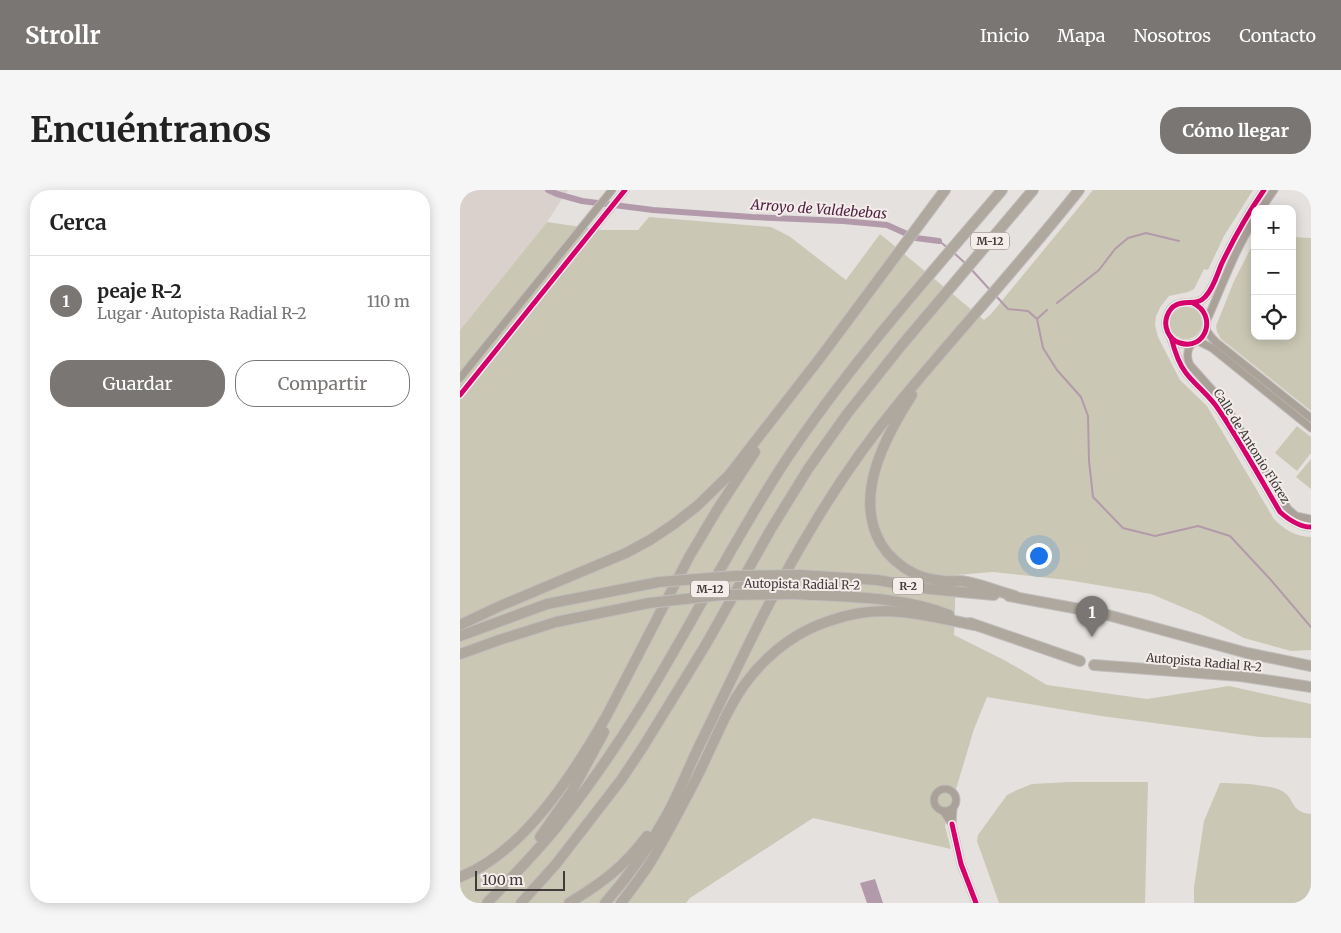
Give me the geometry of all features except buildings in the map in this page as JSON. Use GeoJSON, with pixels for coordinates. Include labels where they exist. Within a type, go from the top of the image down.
{"type":"FeatureCollection","features":[{"type":"Feature","properties":{"kind":"highway"},"geometry":{"type":"LineString","coordinates":[[460,625],[500,606],[626,553],[650,540],[698,506],[729,475],[820,358],[945,190]]}},
{"type":"Feature","properties":{"kind":"highway","name":"M-12"},"geometry":{"type":"LineString","coordinates":[[487,903],[545,841],[591,783],[647,698],[749,520],[786,460],[819,413],[855,366],[1002,190]]}},
{"type":"Feature","properties":{"kind":"highway"},"geometry":{"type":"LineString","coordinates":[[605,903],[620,887],[665,818],[766,610],[791,563],[808,533],[855,462],[903,398],[1019,264],[1079,190]]}},
{"type":"Feature","properties":{"kind":"highway","name":"M-12"},"geometry":{"type":"LineString","coordinates":[[521,903],[556,864],[644,747],[705,646],[771,529],[808,469],[847,414],[901,346],[1032,191]]}},
{"type":"Feature","properties":{"kind":"highway"},"geometry":{"type":"LineString","coordinates":[[938,357],[904,408],[882,452],[872,487],[870,508],[872,522],[877,536],[888,554],[899,565],[909,571],[935,580],[967,582],[1015,596]]}},
{"type":"Feature","properties":{"kind":"highway"},"geometry":{"type":"LineString","coordinates":[[460,877],[477,869],[499,854],[524,830],[554,795],[580,760],[598,732],[689,557],[726,496],[820,358]]}},
{"type":"Feature","properties":{"kind":"highway","name":"Autopista Radial R-2"},"geometry":{"type":"LineString","coordinates":[[460,636],[547,604],[659,582],[734,576],[801,575],[877,580],[929,589],[1015,596],[1090,611]]}},
{"type":"Feature","properties":{"kind":"highway","name":"Autopista Radial R-2"},"geometry":{"type":"LineString","coordinates":[[460,654],[556,622],[649,602],[721,595],[793,594],[884,600],[933,609],[1080,661]]}},
{"type":"Feature","properties":{"kind":"highway"},"geometry":{"type":"LineString","coordinates":[[621,903],[650,864],[704,763],[728,711],[748,680],[769,656],[798,634],[844,616],[883,611],[906,612],[974,625]]}},
{"type":"Feature","properties":{"kind":"highway","name":"Autopista Radial R-2"},"geometry":{"type":"LineString","coordinates":[[1104,614],[1247,653],[1311,666]]}},
{"type":"Feature","properties":{"kind":"highway"},"geometry":{"type":"LineString","coordinates":[[487,903],[524,858],[572,791],[620,701],[657,620]]}},
{"type":"Feature","properties":{"kind":"highway","name":"Autopista Radial R-2"},"geometry":{"type":"LineString","coordinates":[[1094,665],[1240,676],[1311,686]]}},
{"type":"Feature","properties":{"kind":"highway"},"geometry":{"type":"LineString","coordinates":[[569,903],[600,883],[630,858],[654,827],[689,768]]}},
{"type":"Feature","properties":{"kind":"street"},"geometry":{"type":"LineString","coordinates":[[460,378],[612,190]]}},
{"type":"Feature","properties":{"kind":"street"},"geometry":{"type":"LineString","coordinates":[[460,395],[625,190]]}},
{"type":"Feature","properties":{"kind":"street"},"geometry":{"type":"LineString","coordinates":[[1264,190],[1242,223],[1211,289],[1204,299],[1193,303],[1184,302],[1175,305],[1166,317],[1166,328],[1171,337],[1180,343],[1194,342],[1212,348],[1311,428]]}},
{"type":"Feature","properties":{"kind":"street"},"geometry":{"type":"LineString","coordinates":[[1264,205],[1274,190]]}},
{"type":"Feature","properties":{"kind":"street"},"geometry":{"type":"LineString","coordinates":[[1194,342],[1203,336],[1206,330],[1207,320],[1229,268],[1251,224]]}},
{"type":"Feature","properties":{"kind":"street"},"geometry":{"type":"LineString","coordinates":[[1193,303],[1203,310],[1207,320]]}},
{"type":"Feature","properties":{"kind":"street"},"geometry":{"type":"LineString","coordinates":[[1206,330],[1216,342],[1311,418]]}},
{"type":"Feature","properties":{"kind":"street","name":"Calle de Antonio Flórez"},"geometry":{"type":"LineString","coordinates":[[1171,337],[1183,369],[1204,390],[1220,411],[1280,512],[1292,522],[1311,528]]}},
{"type":"Feature","properties":{"kind":"street","name":"Calle de Antonio Flórez"},"geometry":{"type":"LineString","coordinates":[[1194,342],[1187,354],[1190,365],[1224,403],[1288,509],[1296,516],[1311,519]]}},
{"type":"Feature","properties":{"kind":"street"},"geometry":{"type":"LineString","coordinates":[[952,824],[943,811],[937,808],[934,803],[934,796],[941,790],[950,790],[955,794],[957,800],[953,809],[952,824],[961,864],[976,903]]}},
{"type":"Feature","properties":{"kind":"street"},"geometry":{"type":"LineString","coordinates":[[943,811],[953,809]]}},
{"type":"Feature","properties":{"kind":"shaded area"},"geometry":{"type":"Polygon","coordinates":[[[460,190],[568,190],[547,222],[460,330],[460,190]]]}},
{"type":"Feature","properties":{"kind":"shaded area"},"geometry":{"type":"Polygon","coordinates":[[[1093,190],[1253,190],[1224,236],[1208,270],[1204,269],[1194,289],[1169,296],[1156,316],[1155,325],[1158,337],[1180,380],[1207,406],[1274,519],[1290,532],[1311,537],[1311,650],[1291,651],[1244,638],[1201,615],[1151,594],[1067,580],[993,572],[956,575],[954,635],[1006,661],[1047,685],[1147,699],[1229,686],[1311,704],[1311,738],[1260,737],[1101,716],[987,697],[974,729],[945,826],[951,849],[813,818],[690,898],[686,903],[460,903],[460,330],[547,222],[602,230],[638,230],[649,217],[771,227],[789,236],[846,280],[880,234],[984,320],[991,314],[1093,190]]]}},
{"type":"Feature","properties":{"kind":"shaded area"},"geometry":{"type":"Polygon","coordinates":[[[1296,237],[1311,238],[1311,411],[1221,339],[1216,326],[1234,281],[1251,248],[1251,340],[1296,340],[1296,237]]]}},
{"type":"Feature","properties":{"kind":"shaded area"},"geometry":{"type":"Polygon","coordinates":[[[1186,307],[1198,311],[1202,323],[1198,335],[1186,339],[1174,335],[1170,323],[1174,311],[1186,307]]]}},
{"type":"Feature","properties":{"kind":"shaded area"},"geometry":{"type":"Polygon","coordinates":[[[1297,426],[1311,437],[1311,453],[1297,471],[1275,453],[1297,426]]]}},
{"type":"Feature","properties":{"kind":"shaded area"},"geometry":{"type":"Polygon","coordinates":[[[1311,459],[1311,489],[1296,477],[1311,459]]]}},
{"type":"Feature","properties":{"kind":"shaded area"},"geometry":{"type":"Polygon","coordinates":[[[1148,782],[1145,903],[999,903],[977,841],[978,835],[1007,795],[1032,784],[1148,782]]]}},
{"type":"Feature","properties":{"kind":"shaded area"},"geometry":{"type":"Polygon","coordinates":[[[1220,783],[1252,784],[1282,791],[1299,810],[1311,814],[1311,903],[1194,903],[1194,887],[1204,821],[1220,783]]]}},
{"type":"Feature","properties":{"kind":"shaded area"},"geometry":{"type":"Polygon","coordinates":[[[875,879],[883,903],[867,903],[860,883],[875,879]]]}},
{"type":"Feature","properties":{"kind":"waterway","name":"Arroyo de Valdebebas"},"geometry":{"type":"LineString","coordinates":[[548,190],[582,201],[653,210],[887,225],[916,238],[939,241]]}},
{"type":"Feature","properties":{"kind":"waterway"},"geometry":{"type":"LineString","coordinates":[[1057,303],[1099,270],[1115,249],[1128,238],[1146,233],[1179,241]]}},
{"type":"Feature","properties":{"kind":"waterway","name":"Arroyo de Valdebebas"},"geometry":{"type":"LineString","coordinates":[[939,241],[948,248]]}},
{"type":"Feature","properties":{"kind":"waterway","name":"Arroyo de Valdebebas"},"geometry":{"type":"LineString","coordinates":[[954,253],[965,263]]}},
{"type":"Feature","properties":{"kind":"waterway","name":"Arroyo de Valdebebas"},"geometry":{"type":"LineString","coordinates":[[970,268],[991,291]]}},
{"type":"Feature","properties":{"kind":"waterway","name":"Arroyo de Valdebebas"},"geometry":{"type":"LineString","coordinates":[[996,296],[1008,309],[1028,311],[1037,319],[1043,348],[1057,370],[1081,397],[1088,416],[1089,461],[1093,497],[1123,528],[1155,536],[1198,526],[1230,536],[1311,627]]}},
{"type":"Feature","properties":{"kind":"waterway"},"geometry":{"type":"LineString","coordinates":[[1038,318],[1047,310]]}},
{"type":"Feature","properties":{"kind":"cycle path"},"geometry":{"type":"LineString","coordinates":[[460,395],[625,190]]}},
{"type":"Feature","properties":{"kind":"cycle path"},"geometry":{"type":"LineString","coordinates":[[1193,303],[1201,308],[1205,315],[1206,330],[1197,342],[1189,344],[1180,343],[1173,339],[1166,329],[1167,316],[1175,305],[1196,302],[1205,297],[1213,285],[1236,235],[1264,190]]}},
{"type":"Feature","properties":{"kind":"cycle path"},"geometry":{"type":"LineString","coordinates":[[1171,337],[1183,369],[1219,410],[1280,512],[1302,526],[1311,527]]}},
{"type":"Feature","properties":{"kind":"cycle path"},"geometry":{"type":"LineString","coordinates":[[952,824],[961,864],[976,903]]}},
{"type":"Feature","properties":{"kind":"place","name":"peaje R-2"},"geometry":{"type":"Point","coordinates":[1092,637]}}]}
